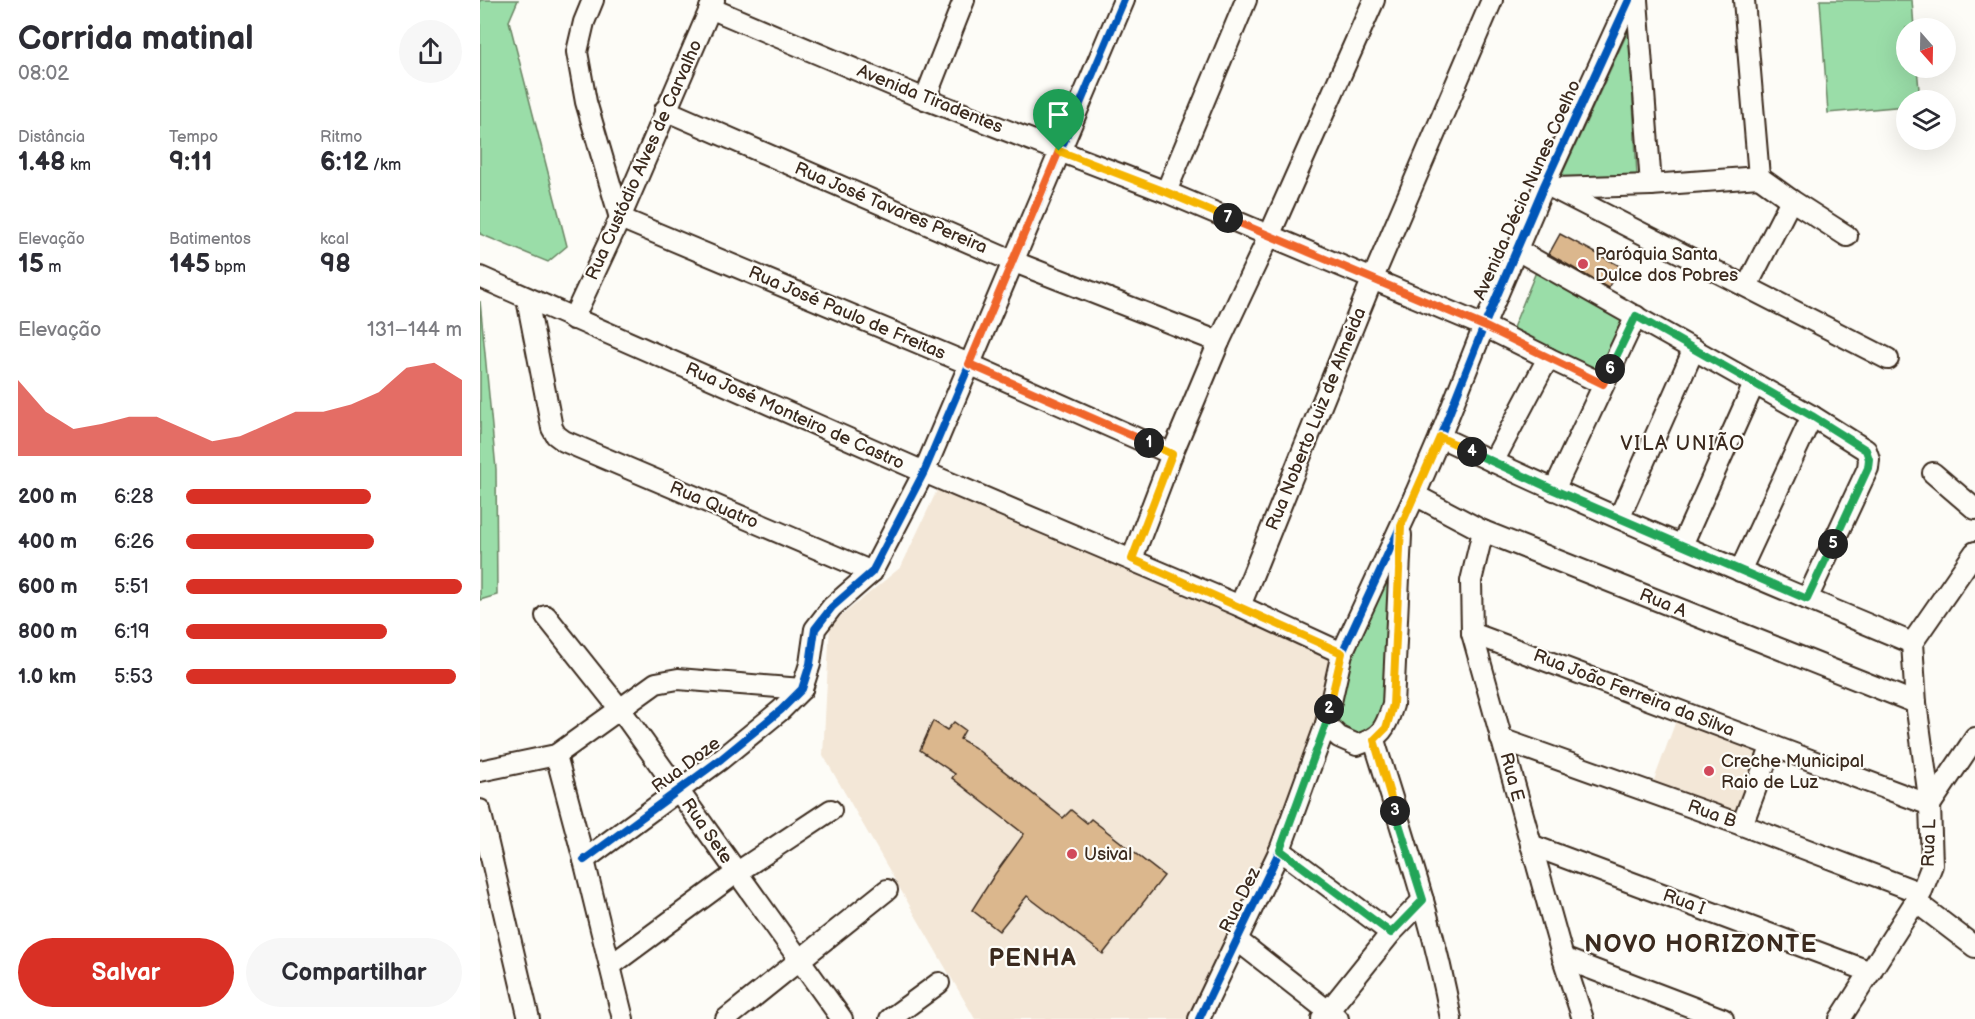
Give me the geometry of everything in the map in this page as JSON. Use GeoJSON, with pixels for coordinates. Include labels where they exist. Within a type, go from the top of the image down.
{"type":"FeatureCollection","features":[{"type":"Feature","properties":{"kind":"street"},"geometry":{"type":"LineString","coordinates":[[593,0],[584,22],[577,52],[586,102],[620,218]]}},
{"type":"Feature","properties":{"kind":"street"},"geometry":{"type":"LineString","coordinates":[[925,99],[964,0]]}},
{"type":"Feature","properties":{"kind":"street"},"geometry":{"type":"LineString","coordinates":[[480,771],[556,755],[656,683],[678,679],[802,689],[810,664],[815,629],[832,607],[872,572],[924,472],[1124,0]]}},
{"type":"Feature","properties":{"kind":"street"},"geometry":{"type":"LineString","coordinates":[[1166,192],[1246,0]]}},
{"type":"Feature","properties":{"kind":"street"},"geometry":{"type":"LineString","coordinates":[[1132,559],[1172,454],[1220,342],[1374,0]]}},
{"type":"Feature","properties":{"kind":"street","name":"Rua Noberto Luiz de Almeida"},"geometry":{"type":"LineString","coordinates":[[1240,606],[1372,280],[1492,0]]}},
{"type":"Feature","properties":{"kind":"street","name":"Avenida Décio Nunes Coelho"},"geometry":{"type":"LineString","coordinates":[[1342,653],[1415,495],[1484,326],[1517,250],[1548,188],[1629,0]]}},
{"type":"Feature","properties":{"kind":"street"},"geometry":{"type":"LineString","coordinates":[[1637,0],[1651,185]]}},
{"type":"Feature","properties":{"kind":"street"},"geometry":{"type":"LineString","coordinates":[[1744,0],[1759,177]]}},
{"type":"Feature","properties":{"kind":"street","name":"Rua Custódio Alves de Carvalho"},"geometry":{"type":"LineString","coordinates":[[573,319],[620,218],[712,4]]}},
{"type":"Feature","properties":{"kind":"street","name":"Avenida Tiradentes"},"geometry":{"type":"LineString","coordinates":[[712,4],[925,99],[1166,192],[1484,326],[1603,384]]}},
{"type":"Feature","properties":{"kind":"street","name":"Rua José Tavares Pereira"},"geometry":{"type":"LineString","coordinates":[[665,110],[1012,261],[1220,342]]}},
{"type":"Feature","properties":{"kind":"street"},"geometry":{"type":"LineString","coordinates":[[1548,188],[1651,185],[1759,177],[1847,236]]}},
{"type":"Feature","properties":{"kind":"street"},"geometry":{"type":"LineString","coordinates":[[1548,188],[1747,286],[1888,359]]}},
{"type":"Feature","properties":{"kind":"street"},"geometry":{"type":"LineString","coordinates":[[1747,286],[1791,200]]}},
{"type":"Feature","properties":{"kind":"street","name":"Rua José Paulo de Freitas"},"geometry":{"type":"LineString","coordinates":[[620,218],[969,364],[1172,454]]}},
{"type":"Feature","properties":{"kind":"street"},"geometry":{"type":"LineString","coordinates":[[1517,250],[1812,416],[1866,450],[1869,459],[1868,468],[1807,599]]}},
{"type":"Feature","properties":{"kind":"street","name":"Rua José Monteiro de Castro"},"geometry":{"type":"LineString","coordinates":[[480,277],[924,472],[1240,606],[1342,653]]}},
{"type":"Feature","properties":{"kind":"street","name":"Rua Quatro"},"geometry":{"type":"LineString","coordinates":[[527,299],[552,428],[556,435],[564,441],[872,572]]}},
{"type":"Feature","properties":{"kind":"street"},"geometry":{"type":"LineString","coordinates":[[1554,490],[1636,316]]}},
{"type":"Feature","properties":{"kind":"street"},"geometry":{"type":"LineString","coordinates":[[1619,518],[1694,349]]}},
{"type":"Feature","properties":{"kind":"street"},"geometry":{"type":"LineString","coordinates":[[1493,462],[1548,358]]}},
{"type":"Feature","properties":{"kind":"street"},"geometry":{"type":"LineString","coordinates":[[1682,545],[1754,384]]}},
{"type":"Feature","properties":{"kind":"street"},"geometry":{"type":"LineString","coordinates":[[1740,571],[1812,416]]}},
{"type":"Feature","properties":{"kind":"street"},"geometry":{"type":"LineString","coordinates":[[1440,437],[1554,490],[1912,643],[1975,552]]}},
{"type":"Feature","properties":{"kind":"street"},"geometry":{"type":"LineString","coordinates":[[1933,473],[1975,509]]}},
{"type":"Feature","properties":{"kind":"street","name":"Rua A"},"geometry":{"type":"LineString","coordinates":[[1415,495],[1483,531],[1916,703]]}},
{"type":"Feature","properties":{"kind":"street"},"geometry":{"type":"LineString","coordinates":[[1326,724],[1340,737],[1357,746],[1374,740],[1386,728],[1393,705],[1401,526]]}},
{"type":"Feature","properties":{"kind":"street","name":"Rua E"},"geometry":{"type":"LineString","coordinates":[[1483,531],[1471,581],[1472,633],[1530,845],[1582,1019]]}},
{"type":"Feature","properties":{"kind":"street","name":"Rua Sete"},"geometry":{"type":"LineString","coordinates":[[546,616],[620,709],[842,1019]]}},
{"type":"Feature","properties":{"kind":"street","name":"Rua João Ferreira da Silva"},"geometry":{"type":"LineString","coordinates":[[1472,633],[1930,805]]}},
{"type":"Feature","properties":{"kind":"street","name":"Rua L"},"geometry":{"type":"LineString","coordinates":[[1840,1019],[1918,898],[1932,865],[1930,805],[1916,703],[1912,643]]}},
{"type":"Feature","properties":{"kind":"street","name":"Rua Dez"},"geometry":{"type":"LineString","coordinates":[[1199,1019],[1280,850],[1326,724],[1342,653]]}},
{"type":"Feature","properties":{"kind":"street","name":"Rua Doze"},"geometry":{"type":"LineString","coordinates":[[584,860],[678,791],[781,710],[802,689]]}},
{"type":"Feature","properties":{"kind":"street"},"geometry":{"type":"LineString","coordinates":[[1930,805],[1975,738]]}},
{"type":"Feature","properties":{"kind":"street","name":"Rua B"},"geometry":{"type":"LineString","coordinates":[[1501,739],[1742,825],[1918,898],[1975,947]]}},
{"type":"Feature","properties":{"kind":"street"},"geometry":{"type":"LineString","coordinates":[[1374,740],[1423,900],[1443,975],[1451,1019]]}},
{"type":"Feature","properties":{"kind":"street"},"geometry":{"type":"LineString","coordinates":[[1742,825],[1772,745]]}},
{"type":"Feature","properties":{"kind":"street"},"geometry":{"type":"LineString","coordinates":[[556,755],[623,1019]]}},
{"type":"Feature","properties":{"kind":"street"},"geometry":{"type":"LineString","coordinates":[[480,810],[529,1019]]}},
{"type":"Feature","properties":{"kind":"street"},"geometry":{"type":"LineString","coordinates":[[610,966],[736,873],[831,810]]}},
{"type":"Feature","properties":{"kind":"street","name":"Rua I"},"geometry":{"type":"LineString","coordinates":[[1530,845],[1871,972]]}},
{"type":"Feature","properties":{"kind":"street"},"geometry":{"type":"LineString","coordinates":[[1280,850],[1391,933]]}},
{"type":"Feature","properties":{"kind":"street"},"geometry":{"type":"LineString","coordinates":[[726,1019],[887,890]]}},
{"type":"Feature","properties":{"kind":"street"},"geometry":{"type":"LineString","coordinates":[[1237,940],[1329,1016],[1391,933],[1423,900]]}},
{"type":"Feature","properties":{"kind":"street"},"geometry":{"type":"LineString","coordinates":[[1563,958],[1723,1019]]}},
{"type":"Feature","properties":{"kind":"street"},"geometry":{"type":"LineString","coordinates":[[890,1019],[939,983]]}},
{"type":"Feature","properties":{"kind":"shaded area"},"geometry":{"type":"Polygon","coordinates":[[[939,486],[1331,657],[1319,714],[1276,845],[1193,1019],[975,1019],[823,755],[830,625],[901,567],[939,486]]]}},
{"type":"Feature","properties":{"kind":"shaded area","name":"Creche Municipal Raio de Luz"},"geometry":{"type":"Polygon","coordinates":[[[1677,718],[1767,755],[1744,820],[1651,788],[1677,718]]]}},
{"type":"Feature","properties":{"kind":"green space"},"geometry":{"type":"Polygon","coordinates":[[[480,0],[518,0],[509,21],[567,246],[548,262],[480,234],[480,0]]]}},
{"type":"Feature","properties":{"kind":"green space"},"geometry":{"type":"Polygon","coordinates":[[[1820,0],[1912,0],[1913,18],[1896,18],[1896,78],[1918,78],[1919,90],[1896,90],[1896,107],[1828,113],[1820,0]]]}},
{"type":"Feature","properties":{"kind":"green space"},"geometry":{"type":"Polygon","coordinates":[[[1629,29],[1637,175],[1559,181],[1629,29]]]}},
{"type":"Feature","properties":{"kind":"green space"},"geometry":{"type":"Polygon","coordinates":[[[1538,267],[1630,319],[1600,377],[1510,335],[1538,267]]]}},
{"type":"Feature","properties":{"kind":"green space"},"geometry":{"type":"Polygon","coordinates":[[[480,301],[496,469],[497,595],[480,600],[480,301]]]}},
{"type":"Feature","properties":{"kind":"green space"},"geometry":{"type":"Polygon","coordinates":[[[1391,565],[1384,706],[1376,723],[1368,731],[1353,735],[1347,734],[1337,724],[1331,705],[1391,565]]]}},
{"type":"Feature","properties":{"kind":"building","name":"Paróquia Santa Dulce dos Pobres"},"geometry":{"type":"Polygon","coordinates":[[[1560,234],[1620,266],[1608,288],[1549,254],[1560,234]]]}},
{"type":"Feature","properties":{"kind":"building","name":"Usival"},"geometry":{"type":"Polygon","coordinates":[[[933,721],[947,730],[954,722],[965,730],[960,739],[974,747],[1063,818],[1071,810],[1087,823],[1091,819],[1164,876],[1103,954],[1027,896],[999,931],[972,910],[1024,834],[952,778],[955,774],[920,750],[933,721]]]}},
{"type":"Feature","properties":{"kind":"cycle path"},"geometry":{"type":"LineString","coordinates":[[584,860],[721,759],[781,710],[802,689],[810,664],[815,629],[832,607],[872,572],[924,472],[1124,0]]}},
{"type":"Feature","properties":{"kind":"cycle path"},"geometry":{"type":"LineString","coordinates":[[1199,1019],[1280,850],[1326,724],[1342,653],[1415,495],[1543,188],[1629,0]]}},
{"type":"Feature","properties":{"kind":"place","name":"Paróquia Santa Dulce dos Pobres"},"geometry":{"type":"Point","coordinates":[1583,264]}},
{"type":"Feature","properties":{"kind":"place","name":"Creche Municipal Raio de Luz"},"geometry":{"type":"Point","coordinates":[1709,771]}},
{"type":"Feature","properties":{"kind":"place","name":"Usival"},"geometry":{"type":"Point","coordinates":[1072,854]}},
{"type":"Feature","properties":{"kind":"district","name":"VILA UNIÃO"},"geometry":{"type":"Point","coordinates":[1683,444]}},
{"type":"Feature","properties":{"kind":"district","name":"NOVO HORIZONTE"},"geometry":{"type":"Point","coordinates":[1701,944]}},
{"type":"Feature","properties":{"kind":"district","name":"PENHA"},"geometry":{"type":"Point","coordinates":[1033,958]}},
{"type":"Feature","properties":{"kind":"route"},"geometry":{"type":"LineString","coordinates":[[1059,151],[1166,192],[1484,326],[1603,384],[1636,316],[1812,416],[1866,450],[1869,459],[1868,468],[1807,599],[1554,490],[1440,437],[1401,526],[1393,705],[1386,728],[1374,740],[1423,900],[1391,933],[1280,850],[1326,724],[1342,653],[1132,559],[1172,454],[969,364],[1059,151]]}}]}
